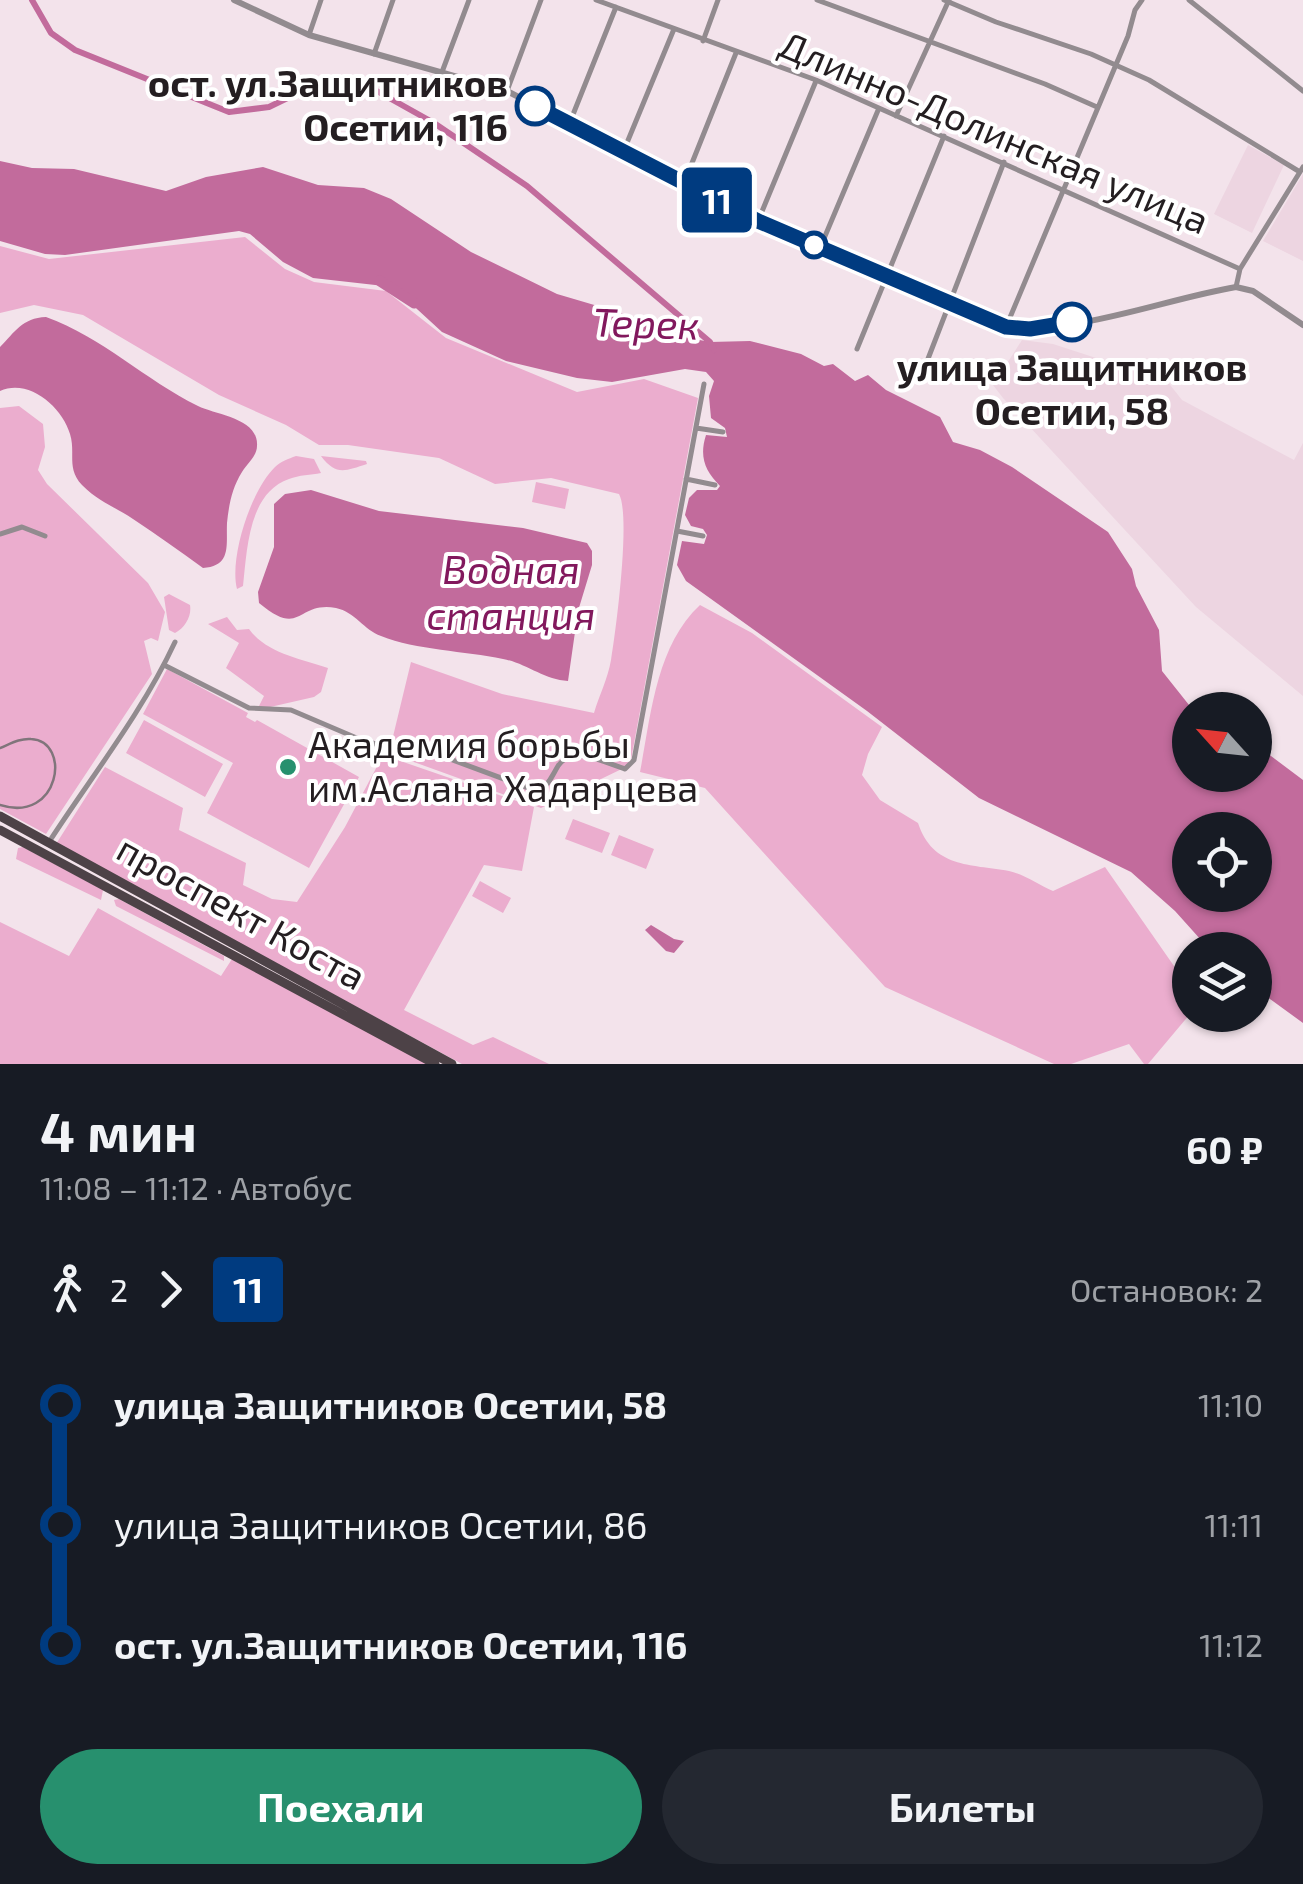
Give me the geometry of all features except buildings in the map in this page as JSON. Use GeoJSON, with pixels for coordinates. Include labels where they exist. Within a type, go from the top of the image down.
{"type":"FeatureCollection","features":[{"type":"Feature","properties":{"kind":"main road","name":"проспект Коста"},"geometry":{"type":"LineString","coordinates":[[0,816],[452,1064]]}},
{"type":"Feature","properties":{"kind":"main road","name":"проспект Коста"},"geometry":{"type":"LineString","coordinates":[[0,830],[434,1064]]}},
{"type":"Feature","properties":{"kind":"street"},"geometry":{"type":"LineString","coordinates":[[234,0],[309,35],[507,91],[758,221],[1006,327],[1030,329],[1236,287],[1253,291],[1303,325]]}},
{"type":"Feature","properties":{"kind":"street"},"geometry":{"type":"LineString","coordinates":[[309,35],[322,0]]}},
{"type":"Feature","properties":{"kind":"street"},"geometry":{"type":"LineString","coordinates":[[374,54],[393,0]]}},
{"type":"Feature","properties":{"kind":"street"},"geometry":{"type":"LineString","coordinates":[[442,73],[469,0]]}},
{"type":"Feature","properties":{"kind":"street"},"geometry":{"type":"LineString","coordinates":[[507,91],[541,0]]}},
{"type":"Feature","properties":{"kind":"street","name":"Длинно-Долинская улица"},"geometry":{"type":"LineString","coordinates":[[596,0],[816,80],[1004,162],[1240,269],[1236,287]]}},
{"type":"Feature","properties":{"kind":"street"},"geometry":{"type":"LineString","coordinates":[[703,41],[718,0]]}},
{"type":"Feature","properties":{"kind":"street"},"geometry":{"type":"LineString","coordinates":[[818,0],[1097,107]]}},
{"type":"Feature","properties":{"kind":"street"},"geometry":{"type":"LineString","coordinates":[[896,116],[947,0],[1149,80],[1302,170],[1240,269]]}},
{"type":"Feature","properties":{"kind":"street"},"geometry":{"type":"LineString","coordinates":[[1006,327],[1142,0]]}},
{"type":"Feature","properties":{"kind":"street"},"geometry":{"type":"LineString","coordinates":[[1188,0],[1303,91]]}},
{"type":"Feature","properties":{"kind":"street"},"geometry":{"type":"LineString","coordinates":[[570,122],[616,7]]}},
{"type":"Feature","properties":{"kind":"street"},"geometry":{"type":"LineString","coordinates":[[624,150],[674,30]]}},
{"type":"Feature","properties":{"kind":"street"},"geometry":{"type":"LineString","coordinates":[[684,183],[736,53]]}},
{"type":"Feature","properties":{"kind":"street"},"geometry":{"type":"LineString","coordinates":[[758,221],[816,80]]}},
{"type":"Feature","properties":{"kind":"street"},"geometry":{"type":"LineString","coordinates":[[820,248],[879,108]]}},
{"type":"Feature","properties":{"kind":"street"},"geometry":{"type":"LineString","coordinates":[[857,348],[944,136]]}},
{"type":"Feature","properties":{"kind":"street"},"geometry":{"type":"LineString","coordinates":[[926,364],[1004,162]]}},
{"type":"Feature","properties":{"kind":"street"},"geometry":{"type":"LineString","coordinates":[[164,664],[249,708],[291,710],[359,739],[399,751],[423,749],[539,792],[567,756],[576,754],[625,770],[634,760],[704,384]]}},
{"type":"Feature","properties":{"kind":"street"},"geometry":{"type":"LineString","coordinates":[[696,428],[723,432]]}},
{"type":"Feature","properties":{"kind":"street"},"geometry":{"type":"LineString","coordinates":[[686,479],[714,485]]}},
{"type":"Feature","properties":{"kind":"street"},"geometry":{"type":"LineString","coordinates":[[0,534],[22,528],[45,536]]}},
{"type":"Feature","properties":{"kind":"street"},"geometry":{"type":"LineString","coordinates":[[677,531],[703,536]]}},
{"type":"Feature","properties":{"kind":"street"},"geometry":{"type":"LineString","coordinates":[[42,852],[164,664],[174,642]]}},
{"type":"Feature","properties":{"kind":"shaded area"},"geometry":{"type":"Polygon","coordinates":[[[1248,145],[1284,165],[1252,233],[1214,214],[1248,145]]]}},
{"type":"Feature","properties":{"kind":"shaded area"},"geometry":{"type":"Polygon","coordinates":[[[1303,174],[1303,261],[1263,241],[1303,174]]]}},
{"type":"Feature","properties":{"kind":"shaded area"},"geometry":{"type":"Polygon","coordinates":[[[245,237],[285,269],[314,282],[386,291],[446,338],[577,392],[644,379],[698,398],[630,765],[541,808],[389,753],[411,662],[502,694],[594,713],[610,667],[619,600],[624,525],[619,494],[551,478],[495,484],[439,458],[348,445],[319,445],[286,425],[219,395],[83,315],[34,305],[0,313],[0,246],[49,259],[245,237]]]}},
{"type":"Feature","properties":{"kind":"shaded area"},"geometry":{"type":"Polygon","coordinates":[[[1022,340],[1053,344],[1167,381],[1182,400],[1294,460],[1303,443],[1303,696],[1196,607],[1003,398],[993,385],[1022,340]]]}},
{"type":"Feature","properties":{"kind":"shaded area"},"geometry":{"type":"Polygon","coordinates":[[[19,406],[43,424],[45,447],[38,470],[47,484],[148,583],[165,612],[158,641],[144,641],[152,674],[46,834],[0,809],[0,408],[19,406]]]}},
{"type":"Feature","properties":{"kind":"shaded area"},"geometry":{"type":"Polygon","coordinates":[[[296,456],[314,459],[321,473],[289,479],[265,497],[252,525],[243,586],[237,589],[236,560],[250,508],[275,467],[296,456]]]}},
{"type":"Feature","properties":{"kind":"shaded area"},"geometry":{"type":"Polygon","coordinates":[[[321,456],[367,464],[341,470],[331,467],[321,456]]]}},
{"type":"Feature","properties":{"kind":"shaded area"},"geometry":{"type":"Polygon","coordinates":[[[536,482],[569,489],[565,509],[532,502],[536,482]]]}},
{"type":"Feature","properties":{"kind":"shaded area"},"geometry":{"type":"Polygon","coordinates":[[[169,594],[190,605],[187,621],[175,633],[169,630],[164,597],[169,594]]]}},
{"type":"Feature","properties":{"kind":"shaded area"},"geometry":{"type":"Polygon","coordinates":[[[700,605],[752,633],[882,727],[862,775],[880,800],[918,823],[933,849],[943,856],[967,865],[1015,872],[1053,891],[1105,867],[1172,963],[1175,1032],[1148,1064],[1129,1044],[1071,1064],[1054,1064],[885,987],[705,788],[640,772],[658,682],[685,622],[700,605]]]}},
{"type":"Feature","properties":{"kind":"shaded area"},"geometry":{"type":"Polygon","coordinates":[[[227,617],[237,630],[249,629],[274,650],[328,668],[321,692],[257,710],[264,696],[226,668],[239,643],[208,624],[227,617]]]}},
{"type":"Feature","properties":{"kind":"shaded area","name":"Академия борьбы им.Аслана Хадарцева"},"geometry":{"type":"Polygon","coordinates":[[[167,669],[248,713],[246,717],[359,777],[309,868],[207,813],[233,763],[143,714],[167,669]]]}},
{"type":"Feature","properties":{"kind":"shaded area"},"geometry":{"type":"Polygon","coordinates":[[[144,720],[223,764],[205,797],[126,753],[144,720]]]}},
{"type":"Feature","properties":{"kind":"shaded area"},"geometry":{"type":"Polygon","coordinates":[[[383,755],[534,807],[522,871],[484,865],[404,1010],[473,1045],[493,1037],[549,1064],[462,1064],[56,844],[105,767],[183,808],[179,830],[246,863],[243,885],[272,899],[297,902],[345,827],[383,755]]]}},
{"type":"Feature","properties":{"kind":"shaded area"},"geometry":{"type":"Polygon","coordinates":[[[573,819],[610,833],[602,853],[565,839],[573,819]]]}},
{"type":"Feature","properties":{"kind":"shaded area"},"geometry":{"type":"Polygon","coordinates":[[[619,835],[654,849],[646,869],[611,855],[619,835]]]}},
{"type":"Feature","properties":{"kind":"shaded area"},"geometry":{"type":"Polygon","coordinates":[[[23,847],[103,890],[101,900],[16,859],[18,848],[23,847]]]}},
{"type":"Feature","properties":{"kind":"shaded area"},"geometry":{"type":"Polygon","coordinates":[[[480,881],[511,898],[503,913],[472,896],[480,881]]]}},
{"type":"Feature","properties":{"kind":"shaded area"},"geometry":{"type":"Polygon","coordinates":[[[119,899],[224,956],[224,961],[116,906],[114,900],[119,899]]]}},
{"type":"Feature","properties":{"kind":"shaded area"},"geometry":{"type":"Polygon","coordinates":[[[98,908],[221,976],[232,959],[429,1064],[0,1064],[0,922],[69,956],[98,908]]]}},
{"type":"Feature","properties":{"kind":"water"},"geometry":{"type":"Polygon","coordinates":[[[0,161],[32,168],[74,169],[166,191],[206,177],[263,167],[318,185],[364,188],[391,199],[471,252],[557,294],[652,322],[684,337],[710,342],[750,341],[801,354],[824,366],[833,364],[855,381],[868,375],[886,390],[940,417],[953,442],[980,450],[1012,467],[1108,532],[1132,569],[1136,586],[1159,630],[1162,671],[1179,692],[1172,692],[1172,792],[1272,792],[1272,757],[1303,780],[1303,1023],[1272,1000],[1272,932],[1194,932],[1176,912],[1272,912],[1272,812],[1172,812],[1172,908],[1131,872],[979,798],[867,711],[686,581],[677,565],[682,541],[704,544],[707,535],[703,529],[691,526],[685,515],[689,498],[697,490],[717,490],[720,486],[705,463],[706,435],[727,437],[725,428],[711,418],[709,396],[714,381],[706,372],[685,369],[612,382],[506,361],[442,332],[393,287],[313,278],[283,262],[250,234],[239,231],[65,255],[45,254],[0,241],[0,161]]]}},
{"type":"Feature","properties":{"kind":"water"},"geometry":{"type":"Polygon","coordinates":[[[46,317],[86,336],[179,396],[251,429],[257,450],[233,490],[226,553],[219,563],[203,568],[95,496],[74,473],[70,434],[52,405],[22,388],[0,391],[0,347],[25,323],[46,317]]]}},
{"type":"Feature","properties":{"kind":"water","name":"Водная станция"},"geometry":{"type":"Polygon","coordinates":[[[311,490],[379,511],[523,528],[587,543],[592,551],[592,565],[578,611],[568,681],[503,659],[395,641],[336,608],[313,609],[292,619],[259,603],[258,592],[274,547],[274,504],[285,494],[311,490]]]}},
{"type":"Feature","properties":{"kind":"water"},"geometry":{"type":"Polygon","coordinates":[[[651,925],[684,941],[674,953],[666,951],[645,930],[651,925]]]}},
{"type":"Feature","properties":{"kind":"waterway"},"geometry":{"type":"LineString","coordinates":[[32,0],[51,33],[75,50],[229,112],[269,107],[304,90],[333,83],[375,90],[434,123],[527,186],[710,342],[714,350]]}},
{"type":"Feature","properties":{"kind":"waterway","name":"Терек"},"geometry":{"type":"LineString","coordinates":[[380,281],[414,303]]}},
{"type":"Feature","properties":{"kind":"tram line"},"geometry":{"type":"LineString","coordinates":[[0,748],[19,740],[44,743],[55,766],[47,793],[36,803],[20,808],[0,805]]}},
{"type":"Feature","properties":{"kind":"bus line","name":"11"},"geometry":{"type":"LineString","coordinates":[[535,106],[758,221],[1006,327],[1030,329],[1072,322]]}},
{"type":"Feature","properties":{"kind":"place","name":"ост. ул.Защитников Осетии, 116"},"geometry":{"type":"Point","coordinates":[535,106]}},
{"type":"Feature","properties":{"kind":"place","name":"улица Защитников Осетии, 58"},"geometry":{"type":"Point","coordinates":[1072,322]}},
{"type":"Feature","properties":{"kind":"place","name":"Академия борьбы им.Аслана Хадарцева"},"geometry":{"type":"Point","coordinates":[288,767]}}]}
